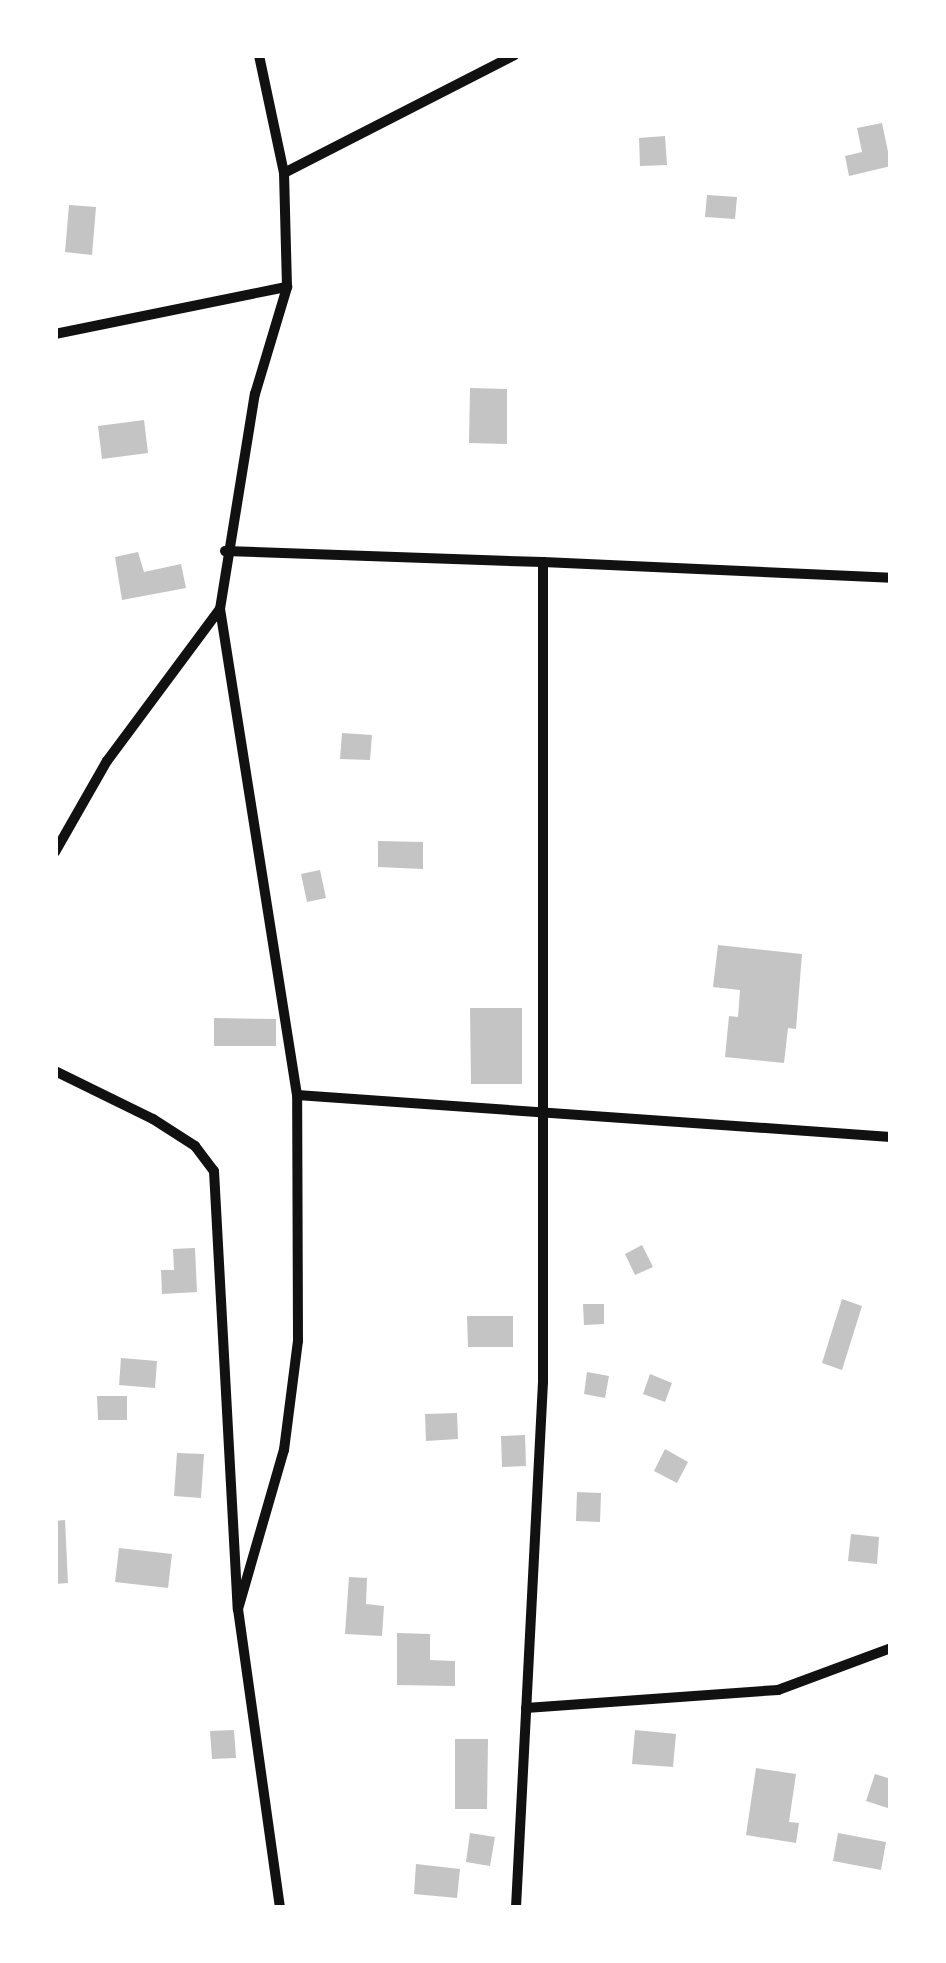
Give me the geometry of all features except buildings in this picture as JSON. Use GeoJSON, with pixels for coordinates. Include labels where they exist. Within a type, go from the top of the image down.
{"type":"FeatureCollection","features":[{"type":"Feature","properties":{"kind":"street"},"geometry":{"type":"LineString","coordinates":[[238,1609],[284,1450],[298,1341],[296,1096],[220,609],[225,552],[255,394],[287,288],[284,173],[259,55]]}},
{"type":"Feature","properties":{"kind":"street"},"geometry":{"type":"LineString","coordinates":[[284,173],[515,55]]}},
{"type":"Feature","properties":{"kind":"street"},"geometry":{"type":"LineString","coordinates":[[55,334],[287,288]]}},
{"type":"Feature","properties":{"kind":"street"},"geometry":{"type":"LineString","coordinates":[[225,552],[891,578]]}},
{"type":"Feature","properties":{"kind":"street"},"geometry":{"type":"LineString","coordinates":[[516,1908],[543,1382],[543,562]]}},
{"type":"Feature","properties":{"kind":"street"},"geometry":{"type":"LineString","coordinates":[[55,852],[107,761],[220,609]]}},
{"type":"Feature","properties":{"kind":"street"},"geometry":{"type":"LineString","coordinates":[[55,1070],[195,1146],[214,1171],[238,1609],[280,1908]]}},
{"type":"Feature","properties":{"kind":"street"},"geometry":{"type":"LineString","coordinates":[[296,1096],[891,1137]]}},
{"type":"Feature","properties":{"kind":"street"},"geometry":{"type":"LineString","coordinates":[[526,1708],[778,1690],[891,1648]]}}]}
